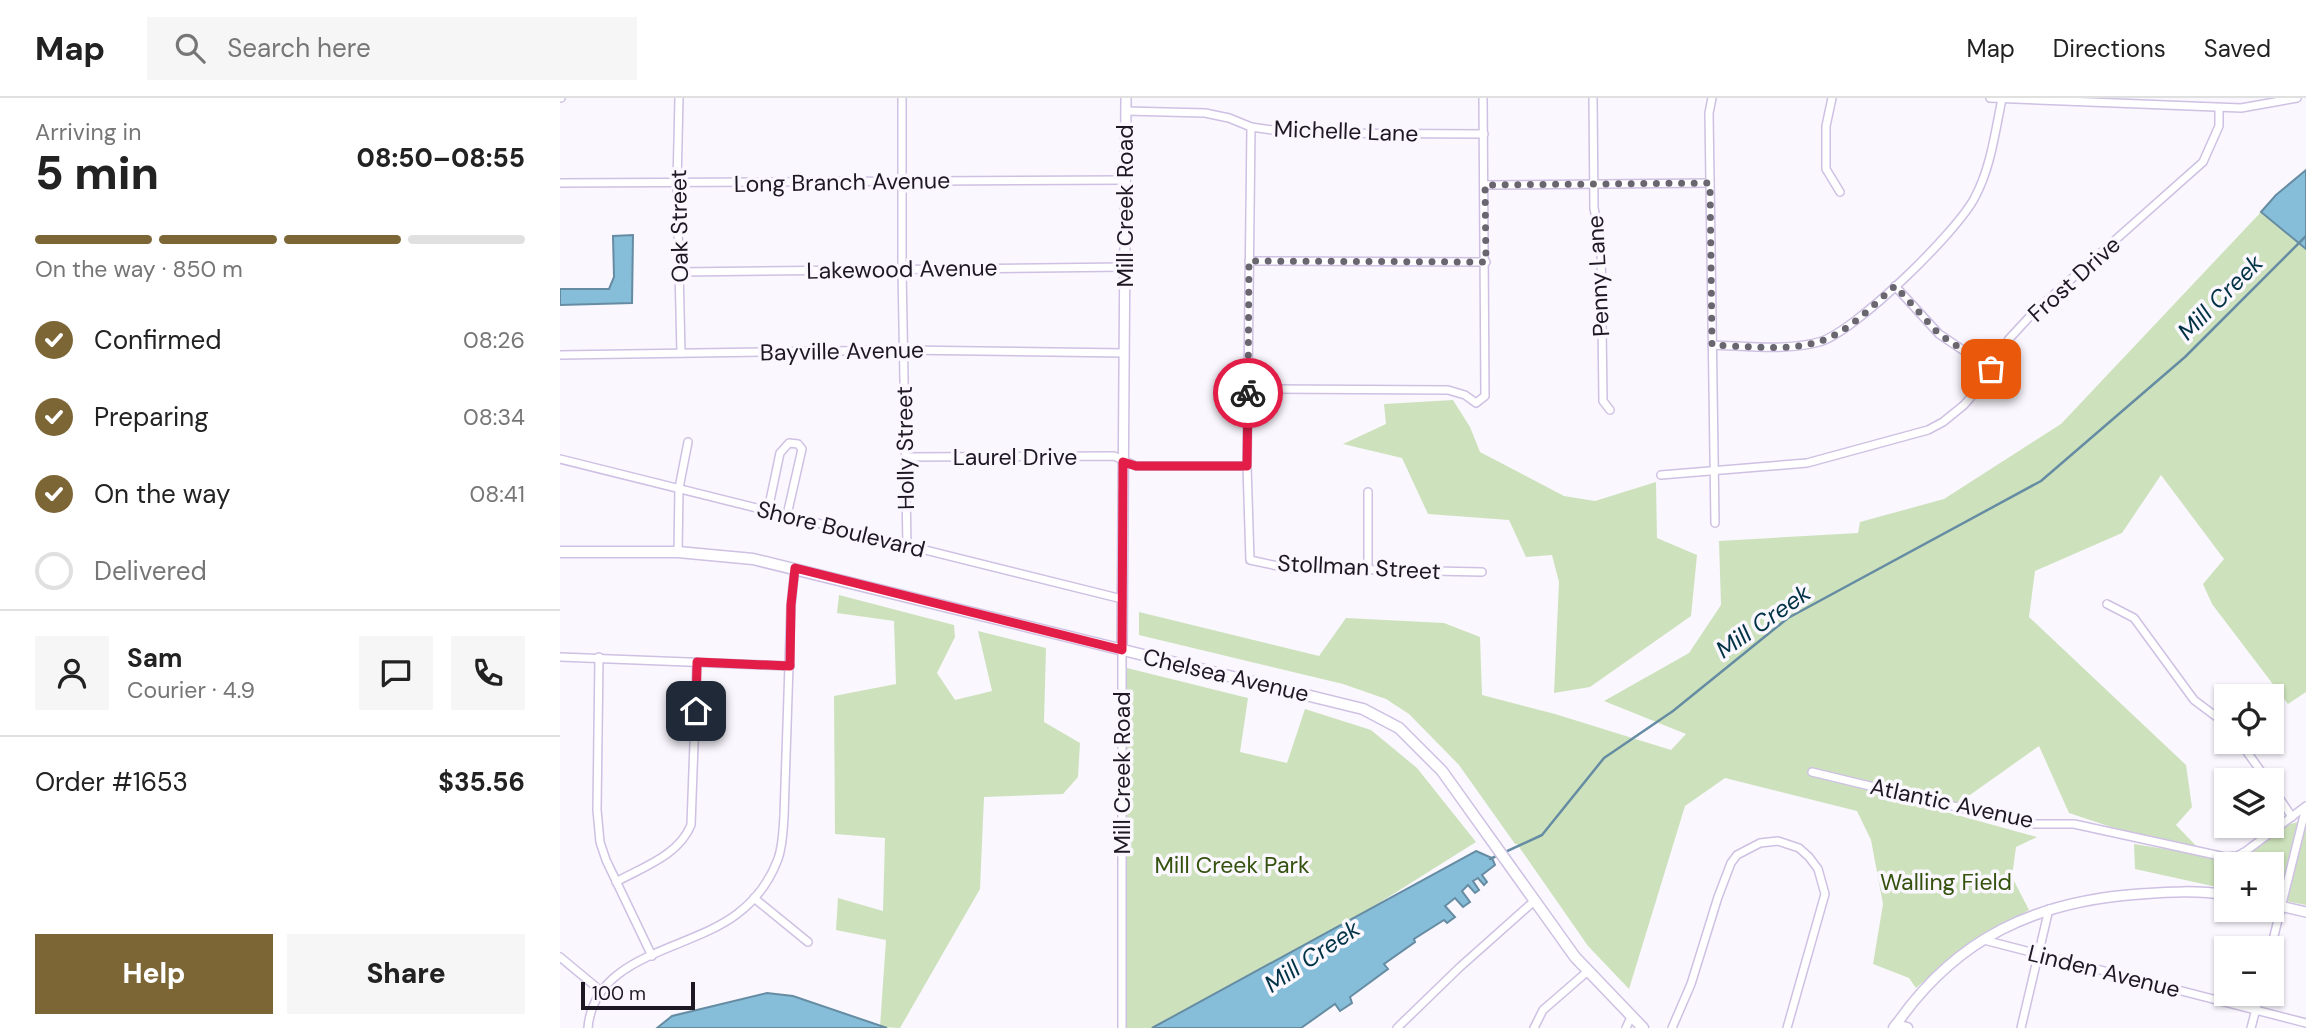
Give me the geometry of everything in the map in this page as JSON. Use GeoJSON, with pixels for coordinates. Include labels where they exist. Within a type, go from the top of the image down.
{"type":"FeatureCollection","features":[{"type":"Feature","properties":{"kind":"main road","name":"Chelsea Avenue"},"geometry":{"type":"LineString","coordinates":[[560,552],[678,552],[753,559],[1363,709],[1404,732],[1435,763],[1533,902],[1588,971],[1643,1028]]}},
{"type":"Feature","properties":{"kind":"main road"},"geometry":{"type":"LineString","coordinates":[[1895,1027],[1907,1028]]}},
{"type":"Feature","properties":{"kind":"street","name":"Oak Street"},"geometry":{"type":"LineString","coordinates":[[679,98],[677,184],[681,353]]}},
{"type":"Feature","properties":{"kind":"street","name":"Holly Street"},"geometry":{"type":"LineString","coordinates":[[902,98],[907,546]]}},
{"type":"Feature","properties":{"kind":"street","name":"Mill Creek Road"},"geometry":{"type":"LineString","coordinates":[[1122,1028],[1126,98]]}},
{"type":"Feature","properties":{"kind":"street"},"geometry":{"type":"LineString","coordinates":[[1248,389],[1448,390],[1465,395],[1476,403],[1485,397],[1483,98]]}},
{"type":"Feature","properties":{"kind":"street","name":"Penny Lane"},"geometry":{"type":"LineString","coordinates":[[1593,98],[1594,208],[1601,244],[1603,401],[1610,410]]}},
{"type":"Feature","properties":{"kind":"street"},"geometry":{"type":"LineString","coordinates":[[1712,98],[1709,113],[1715,523]]}},
{"type":"Feature","properties":{"kind":"street"},"geometry":{"type":"LineString","coordinates":[[1832,98],[1826,126],[1826,169],[1840,192]]}},
{"type":"Feature","properties":{"kind":"street"},"geometry":{"type":"LineString","coordinates":[[1990,98],[2219,108],[2259,107],[2297,98]]}},
{"type":"Feature","properties":{"kind":"street"},"geometry":{"type":"LineString","coordinates":[[1712,345],[1778,347],[1822,341],[1857,318],[1895,286],[1951,232],[1976,197],[1990,158],[2002,99]]}},
{"type":"Feature","properties":{"kind":"street","name":"Frost Drive"},"geometry":{"type":"LineString","coordinates":[[1661,475],[1807,463],[1928,430],[1943,422],[1964,405],[2009,339],[2033,313],[2203,162],[2219,126],[2219,108]]}},
{"type":"Feature","properties":{"kind":"street","name":"Michelle Lane"},"geometry":{"type":"LineString","coordinates":[[1126,111],[1205,113],[1229,118],[1251,127],[1294,133],[1484,134]]}},
{"type":"Feature","properties":{"kind":"street","name":"Stollman Street"},"geometry":{"type":"LineString","coordinates":[[1251,127],[1247,466],[1250,559],[1287,568],[1482,572]]}},
{"type":"Feature","properties":{"kind":"street","name":"Long Branch Avenue"},"geometry":{"type":"LineString","coordinates":[[560,183],[1125,180]]}},
{"type":"Feature","properties":{"kind":"street"},"geometry":{"type":"LineString","coordinates":[[1485,185],[1710,183]]}},
{"type":"Feature","properties":{"kind":"street"},"geometry":{"type":"LineString","coordinates":[[1249,261],[1486,262]]}},
{"type":"Feature","properties":{"kind":"street","name":"Lakewood Avenue"},"geometry":{"type":"LineString","coordinates":[[679,272],[1124,267]]}},
{"type":"Feature","properties":{"kind":"street"},"geometry":{"type":"LineString","coordinates":[[1895,286],[1939,334],[1991,369]]}},
{"type":"Feature","properties":{"kind":"street","name":"Bayville Avenue"},"geometry":{"type":"LineString","coordinates":[[560,355],[903,350],[1124,353]]}},
{"type":"Feature","properties":{"kind":"street"},"geometry":{"type":"LineString","coordinates":[[678,552],[679,488],[688,442]]}},
{"type":"Feature","properties":{"kind":"street"},"geometry":{"type":"LineString","coordinates":[[768,510],[780,453],[789,443],[798,444],[802,449],[787,515]]}},
{"type":"Feature","properties":{"kind":"street","name":"Laurel Drive"},"geometry":{"type":"LineString","coordinates":[[906,457],[1114,456],[1136,466],[1247,466]]}},
{"type":"Feature","properties":{"kind":"street","name":"Shore Boulevard"},"geometry":{"type":"LineString","coordinates":[[560,459],[1122,599]]}},
{"type":"Feature","properties":{"kind":"street"},"geometry":{"type":"LineString","coordinates":[[1368,492],[1368,569]]}},
{"type":"Feature","properties":{"kind":"street"},"geometry":{"type":"LineString","coordinates":[[588,1028],[593,1006],[612,976],[736,915],[754,898],[772,873],[782,844],[791,605],[795,568]]}},
{"type":"Feature","properties":{"kind":"street"},"geometry":{"type":"LineString","coordinates":[[2107,604],[2134,618],[2194,700],[2214,715]]}},
{"type":"Feature","properties":{"kind":"street"},"geometry":{"type":"LineString","coordinates":[[560,657],[790,666]]}},
{"type":"Feature","properties":{"kind":"street"},"geometry":{"type":"LineString","coordinates":[[599,657],[598,828],[606,859],[652,956]]}},
{"type":"Feature","properties":{"kind":"street"},"geometry":{"type":"LineString","coordinates":[[616,882],[669,852],[682,841],[691,825],[697,662]]}},
{"type":"Feature","properties":{"kind":"street","name":"Atlantic Avenue"},"geometry":{"type":"LineString","coordinates":[[1812,772],[2015,821],[2074,824],[2210,855],[2237,856],[2306,806]]}},
{"type":"Feature","properties":{"kind":"street"},"geometry":{"type":"LineString","coordinates":[[2284,805],[2292,817]]}},
{"type":"Feature","properties":{"kind":"street"},"geometry":{"type":"LineString","coordinates":[[2284,879],[2306,806]]}},
{"type":"Feature","properties":{"kind":"street"},"geometry":{"type":"LineString","coordinates":[[1672,1028],[1690,984],[1731,863],[1741,851],[1760,843],[1778,841],[1799,848],[1809,857],[1818,869],[1825,894],[1787,1028]]}},
{"type":"Feature","properties":{"kind":"street"},"geometry":{"type":"LineString","coordinates":[[1895,1027],[1921,990],[1941,971],[1984,940],[2049,908],[2105,896],[2175,891],[2214,894]]}},
{"type":"Feature","properties":{"kind":"street"},"geometry":{"type":"LineString","coordinates":[[754,898],[808,942]]}},
{"type":"Feature","properties":{"kind":"street"},"geometry":{"type":"LineString","coordinates":[[1397,1028],[1533,902]]}},
{"type":"Feature","properties":{"kind":"street"},"geometry":{"type":"LineString","coordinates":[[2284,907],[2306,912]]}},
{"type":"Feature","properties":{"kind":"street"},"geometry":{"type":"LineString","coordinates":[[2021,1028],[2049,908]]}},
{"type":"Feature","properties":{"kind":"street","name":"Linden Avenue"},"geometry":{"type":"LineString","coordinates":[[1984,940],[2306,1023]]}},
{"type":"Feature","properties":{"kind":"street"},"geometry":{"type":"LineString","coordinates":[[560,957],[601,990]]}},
{"type":"Feature","properties":{"kind":"street"},"geometry":{"type":"LineString","coordinates":[[1534,1028],[1544,1010],[1588,971]]}},
{"type":"Feature","properties":{"kind":"street"},"geometry":{"type":"LineString","coordinates":[[2251,1028],[2257,1006]]}},
{"type":"Feature","properties":{"kind":"street"},"geometry":{"type":"LineString","coordinates":[[1626,1028],[1631,1017]]}},
{"type":"Feature","properties":{"kind":"green space","name":"Walling Field"},"geometry":{"type":"Polygon","coordinates":[[[2261,212],[2306,249],[2306,692],[2288,704],[2284,699],[2284,684],[2273,684],[2212,604],[2203,584],[2224,559],[2161,475],[2122,533],[2035,571],[2029,617],[2186,765],[2192,807],[2176,825],[2202,852],[2135,835],[2069,813],[2039,746],[1946,812],[2037,837],[2016,847],[2012,877],[2029,910],[1966,946],[1916,988],[1909,978],[1873,964],[1883,904],[1871,840],[1857,811],[1725,778],[1685,806],[1629,989],[1588,946],[1459,765],[1409,714],[1386,699],[1343,684],[1139,635],[1139,612],[1319,656],[1346,618],[1444,623],[1480,637],[1482,695],[1555,714],[1671,750],[1686,734],[1604,701],[1689,653],[1721,605],[1719,541],[1858,533],[1860,522],[1944,499],[2061,424],[2261,212]]]}},
{"type":"Feature","properties":{"kind":"green space"},"geometry":{"type":"Polygon","coordinates":[[[1453,400],[1470,427],[1480,452],[1564,496],[1595,501],[1656,482],[1657,538],[1697,555],[1691,616],[1590,687],[1554,693],[1559,582],[1552,555],[1526,557],[1509,520],[1428,514],[1402,458],[1343,444],[1386,424],[1384,404],[1453,400]]]}},
{"type":"Feature","properties":{"kind":"green space"},"geometry":{"type":"Polygon","coordinates":[[[839,595],[954,625],[955,637],[937,673],[955,700],[992,691],[978,631],[1046,648],[1044,722],[1080,743],[1078,777],[1063,794],[984,797],[980,889],[900,1028],[880,1027],[886,940],[836,930],[838,898],[883,911],[885,838],[835,834],[834,696],[896,684],[894,621],[837,613],[839,595]]]}},
{"type":"Feature","properties":{"kind":"green space","name":"Mill Creek Park"},"geometry":{"type":"Polygon","coordinates":[[[1119,666],[1248,698],[1240,752],[1287,763],[1305,709],[1371,730],[1417,768],[1476,842],[1207,1011],[1170,1028],[1121,1028],[1119,666]]]}},
{"type":"Feature","properties":{"kind":"green space"},"geometry":{"type":"Polygon","coordinates":[[[2306,820],[2306,905],[2284,900],[2284,852],[2252,852],[2269,838],[2284,838],[2286,825],[2306,820]]]}},
{"type":"Feature","properties":{"kind":"green space"},"geometry":{"type":"Polygon","coordinates":[[[2134,844],[2214,857],[2214,886],[2135,869],[2134,844]]]}},
{"type":"Feature","properties":{"kind":"water"},"geometry":{"type":"Polygon","coordinates":[[[2306,170],[2306,249],[2261,212],[2276,195],[2306,170]]]}},
{"type":"Feature","properties":{"kind":"water"},"geometry":{"type":"Polygon","coordinates":[[[633,235],[632,303],[560,305],[560,289],[609,289],[614,277],[613,236],[633,235]]]}},
{"type":"Feature","properties":{"kind":"water"},"geometry":{"type":"Polygon","coordinates":[[[1476,851],[1492,858],[1495,865],[1482,875],[1487,882],[1484,885],[1478,878],[1473,881],[1479,890],[1475,893],[1468,885],[1462,891],[1470,902],[1463,907],[1455,898],[1445,906],[1455,917],[1447,923],[1444,920],[1414,939],[1415,942],[1384,964],[1388,969],[1350,997],[1352,1003],[1340,1011],[1335,1004],[1301,1028],[1152,1028],[1476,851]]]}},
{"type":"Feature","properties":{"kind":"water"},"geometry":{"type":"Polygon","coordinates":[[[767,993],[793,996],[887,1028],[657,1028],[672,1016],[767,993]]]}},
{"type":"Feature","properties":{"kind":"waterway","name":"Mill Creek"},"geometry":{"type":"LineString","coordinates":[[1490,859],[1542,835],[1604,758],[1673,711],[1788,618],[2041,481],[2185,357],[2306,236]]}},
{"type":"Feature","properties":{"kind":"way so far"},"geometry":{"type":"LineString","coordinates":[[1248,393],[1249,261],[1486,262],[1485,185],[1710,183],[1712,345],[1778,347],[1822,341],[1836,334],[1895,286],[1939,334],[1991,369]]}},
{"type":"Feature","properties":{"kind":"route"},"geometry":{"type":"LineString","coordinates":[[696,711],[697,662],[790,666],[791,605],[795,568],[1122,650],[1123,462],[1136,466],[1247,466],[1248,393]]}}]}
